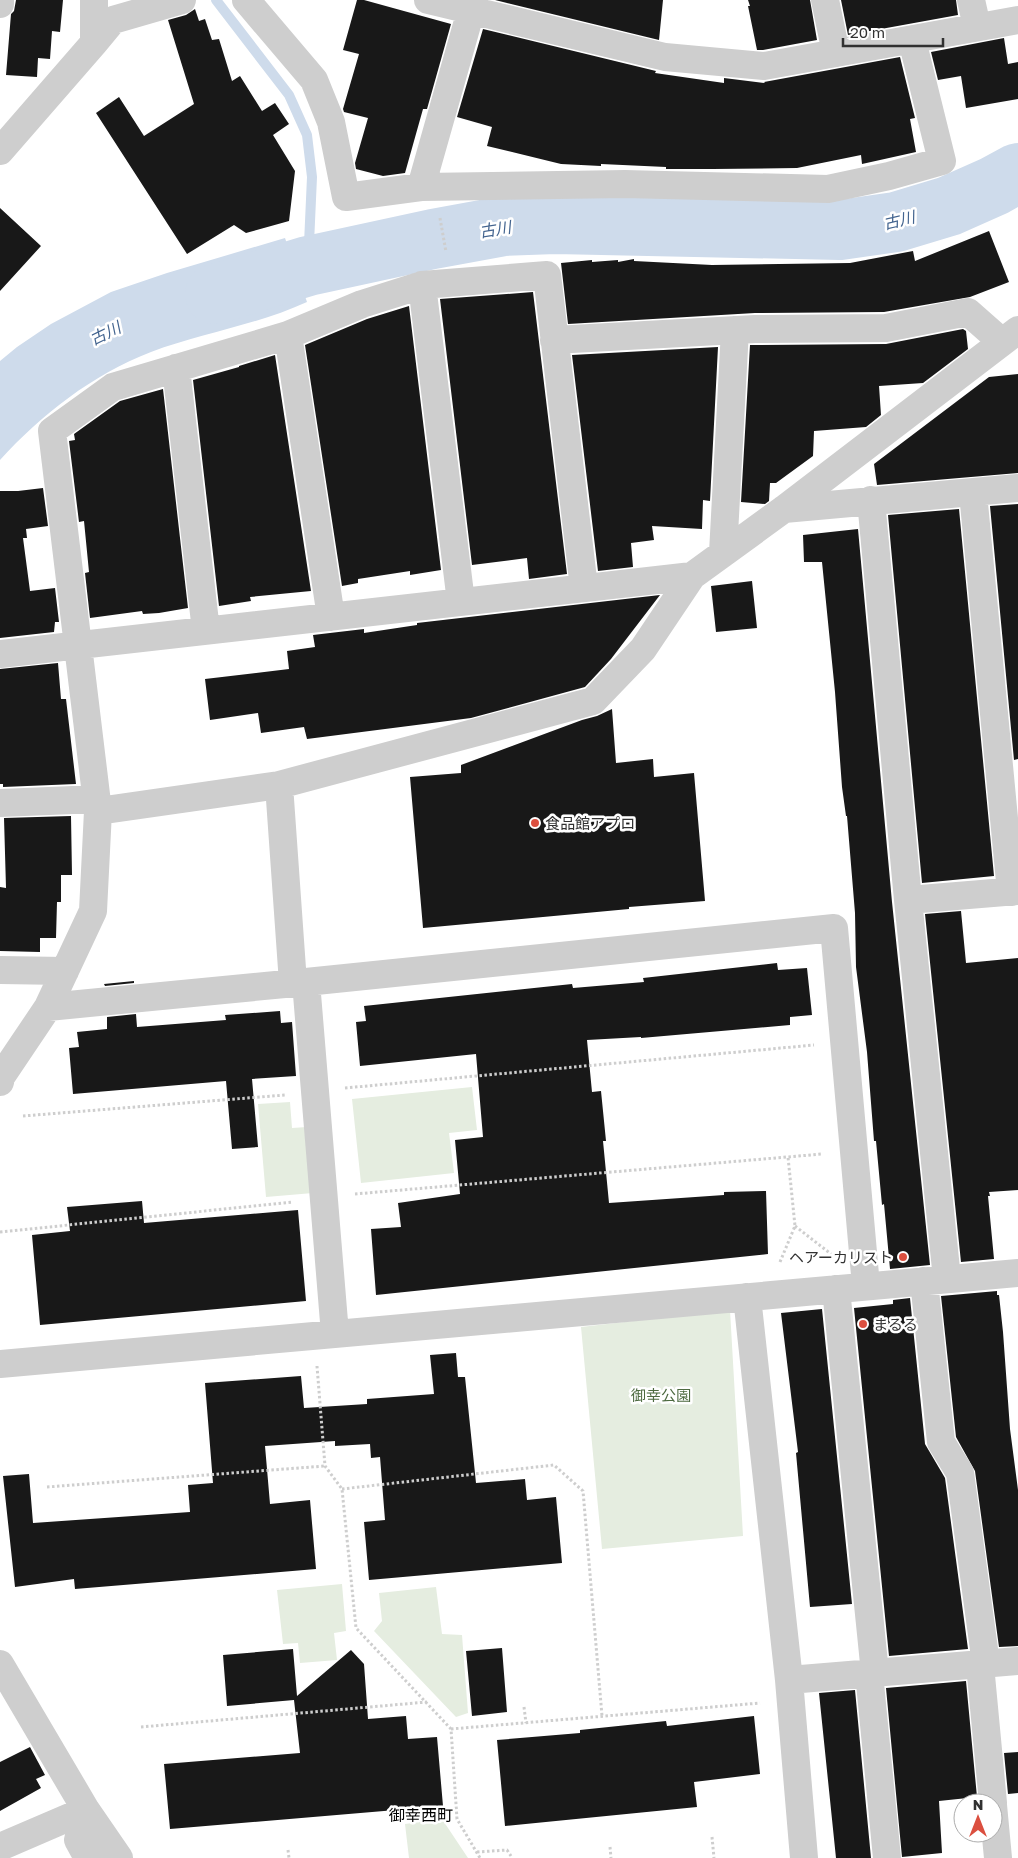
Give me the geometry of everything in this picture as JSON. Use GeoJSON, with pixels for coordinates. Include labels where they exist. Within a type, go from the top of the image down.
{"type":"FeatureCollection","features":[{"type":"Feature","properties":{"kind":"street"},"geometry":{"type":"LineString","coordinates":[[94,0],[94,44]]}},
{"type":"Feature","properties":{"kind":"street"},"geometry":{"type":"LineString","coordinates":[[0,151],[113,20],[182,0]]}},
{"type":"Feature","properties":{"kind":"street"},"geometry":{"type":"LineString","coordinates":[[246,0],[314,80],[331,122],[346,197],[421,187],[625,184],[828,188],[890,176],[942,161],[912,40]]}},
{"type":"Feature","properties":{"kind":"street"},"geometry":{"type":"LineString","coordinates":[[428,0],[472,5],[665,57],[764,66],[1018,20]]}},
{"type":"Feature","properties":{"kind":"street"},"geometry":{"type":"LineString","coordinates":[[825,0],[836,54]]}},
{"type":"Feature","properties":{"kind":"street"},"geometry":{"type":"LineString","coordinates":[[972,0],[977,27]]}},
{"type":"Feature","properties":{"kind":"street"},"geometry":{"type":"LineString","coordinates":[[421,187],[472,5]]}},
{"type":"Feature","properties":{"kind":"street"},"geometry":{"type":"LineString","coordinates":[[0,1082],[1,1077],[48,1007],[93,911],[98,805],[52,430],[113,387],[288,335],[362,304],[422,285],[547,275],[584,588]]}},
{"type":"Feature","properties":{"kind":"street"},"geometry":{"type":"LineString","coordinates":[[422,285],[461,602]]}},
{"type":"Feature","properties":{"kind":"street"},"geometry":{"type":"LineString","coordinates":[[0,803],[98,805],[279,785],[593,701],[643,649],[692,576],[784,509],[1010,336],[968,312],[886,328],[734,330],[554,340]]}},
{"type":"Feature","properties":{"kind":"street"},"geometry":{"type":"LineString","coordinates":[[723,553],[734,330]]}},
{"type":"Feature","properties":{"kind":"street"},"geometry":{"type":"LineString","coordinates":[[288,335],[331,616]]}},
{"type":"Feature","properties":{"kind":"street"},"geometry":{"type":"LineString","coordinates":[[176,368],[206,631]]}},
{"type":"Feature","properties":{"kind":"street"},"geometry":{"type":"LineString","coordinates":[[784,509],[1018,488]]}},
{"type":"Feature","properties":{"kind":"street"},"geometry":{"type":"LineString","coordinates":[[908,900],[1014,891],[973,492]]}},
{"type":"Feature","properties":{"kind":"street"},"geometry":{"type":"LineString","coordinates":[[871,500],[908,900],[936,1280],[941,1442],[960,1473],[983,1664],[992,1793]]}},
{"type":"Feature","properties":{"kind":"street"},"geometry":{"type":"LineString","coordinates":[[0,654],[692,576]]}},
{"type":"Feature","properties":{"kind":"street"},"geometry":{"type":"LineString","coordinates":[[279,785],[299,982],[315,1093],[335,1334]]}},
{"type":"Feature","properties":{"kind":"street"},"geometry":{"type":"LineString","coordinates":[[48,1007],[834,928],[866,1286]]}},
{"type":"Feature","properties":{"kind":"street"},"geometry":{"type":"LineString","coordinates":[[0,970],[65,971]]}},
{"type":"Feature","properties":{"kind":"street"},"geometry":{"type":"LineString","coordinates":[[0,1364],[1018,1273]]}},
{"type":"Feature","properties":{"kind":"street"},"geometry":{"type":"LineString","coordinates":[[836,1289],[872,1673],[887,1858]]}},
{"type":"Feature","properties":{"kind":"street"},"geometry":{"type":"LineString","coordinates":[[747,1297],[789,1680],[804,1858]]}},
{"type":"Feature","properties":{"kind":"street"},"geometry":{"type":"LineString","coordinates":[[789,1680],[1018,1661]]}},
{"type":"Feature","properties":{"kind":"street"},"geometry":{"type":"LineString","coordinates":[[0,1664],[86,1810],[119,1858]]}},
{"type":"Feature","properties":{"kind":"street"},"geometry":{"type":"LineString","coordinates":[[0,1846],[86,1810]]}},
{"type":"Feature","properties":{"kind":"street"},"geometry":{"type":"LineString","coordinates":[[86,1810],[78,1840],[88,1858]]}},
{"type":"Feature","properties":{"kind":"street"},"geometry":{"type":"LineString","coordinates":[[997,1843],[998,1858]]}},
{"type":"Feature","properties":{"kind":"path"},"geometry":{"type":"LineString","coordinates":[[439,214],[447,257]]}},
{"type":"Feature","properties":{"kind":"path"},"geometry":{"type":"LineString","coordinates":[[344,1088],[819,1044]]}},
{"type":"Feature","properties":{"kind":"path"},"geometry":{"type":"LineString","coordinates":[[23,1116],[315,1093]]}},
{"type":"Feature","properties":{"kind":"path"},"geometry":{"type":"LineString","coordinates":[[355,1194],[831,1153]]}},
{"type":"Feature","properties":{"kind":"path"},"geometry":{"type":"LineString","coordinates":[[780,1262],[795,1226],[788,1157]]}},
{"type":"Feature","properties":{"kind":"path"},"geometry":{"type":"LineString","coordinates":[[0,1232],[324,1199]]}},
{"type":"Feature","properties":{"kind":"path"},"geometry":{"type":"LineString","coordinates":[[795,1226],[832,1255]]}},
{"type":"Feature","properties":{"kind":"path"},"geometry":{"type":"LineString","coordinates":[[316,1357],[325,1466],[342,1489],[356,1628],[451,1729],[457,1818],[480,1858]]}},
{"type":"Feature","properties":{"kind":"path"},"geometry":{"type":"LineString","coordinates":[[342,1489],[554,1465],[583,1491],[602,1716]]}},
{"type":"Feature","properties":{"kind":"path"},"geometry":{"type":"LineString","coordinates":[[47,1488],[325,1466]]}},
{"type":"Feature","properties":{"kind":"path"},"geometry":{"type":"LineString","coordinates":[[141,1727],[426,1702]]}},
{"type":"Feature","properties":{"kind":"path"},"geometry":{"type":"LineString","coordinates":[[451,1729],[760,1703]]}},
{"type":"Feature","properties":{"kind":"path"},"geometry":{"type":"LineString","coordinates":[[524,1707],[526,1723]]}},
{"type":"Feature","properties":{"kind":"path"},"geometry":{"type":"LineString","coordinates":[[712,1837],[714,1858]]}},
{"type":"Feature","properties":{"kind":"path"},"geometry":{"type":"LineString","coordinates":[[610,1847],[611,1858]]}},
{"type":"Feature","properties":{"kind":"path"},"geometry":{"type":"LineString","coordinates":[[288,1850],[289,1858]]}},
{"type":"Feature","properties":{"kind":"path"},"geometry":{"type":"LineString","coordinates":[[477,1852],[506,1850],[511,1856]]}},
{"type":"Feature","properties":{"kind":"green space"},"geometry":{"type":"Polygon","coordinates":[[[472,1087],[477,1130],[449,1133],[454,1173],[361,1183],[352,1099],[472,1087]]]}},
{"type":"Feature","properties":{"kind":"green space"},"geometry":{"type":"Polygon","coordinates":[[[290,1102],[292,1128],[307,1127],[313,1193],[266,1197],[258,1104],[290,1102]]]}},
{"type":"Feature","properties":{"kind":"green space","name":"御幸公園"},"geometry":{"type":"Polygon","coordinates":[[[730,1310],[743,1536],[602,1549],[581,1327],[730,1310]]]}},
{"type":"Feature","properties":{"kind":"green space"},"geometry":{"type":"Polygon","coordinates":[[[342,1584],[346,1631],[334,1633],[337,1660],[300,1663],[298,1643],[283,1644],[277,1590],[342,1584]]]}},
{"type":"Feature","properties":{"kind":"green space"},"geometry":{"type":"Polygon","coordinates":[[[436,1587],[442,1634],[462,1635],[468,1713],[456,1717],[374,1631],[382,1621],[379,1593],[436,1587]]]}},
{"type":"Feature","properties":{"kind":"green space"},"geometry":{"type":"Polygon","coordinates":[[[442,1819],[468,1858],[409,1858],[405,1824],[442,1819]]]}},
{"type":"Feature","properties":{"kind":"water"},"geometry":{"type":"Polygon","coordinates":[[[285,238],[307,302],[269,317],[170,345],[129,361],[69,397],[33,427],[0,460],[0,361],[17,347],[51,324],[111,292],[167,273],[285,238]]]}},
{"type":"Feature","properties":{"kind":"building"},"geometry":{"type":"Polygon","coordinates":[[[16,0],[63,0],[60,32],[52,31],[50,59],[38,58],[37,77],[6,75],[11,14],[14,11],[16,0]]]}},
{"type":"Feature","properties":{"kind":"building"},"geometry":{"type":"Polygon","coordinates":[[[357,0],[364,0],[451,24],[427,109],[423,109],[405,173],[383,176],[356,169],[355,163],[368,118],[344,112],[343,109],[359,54],[343,50],[357,0]]]}},
{"type":"Feature","properties":{"kind":"building"},"geometry":{"type":"Polygon","coordinates":[[[495,0],[663,0],[659,40],[495,0]]]}},
{"type":"Feature","properties":{"kind":"building"},"geometry":{"type":"Polygon","coordinates":[[[748,0],[810,0],[817,40],[757,50],[748,0]]]}},
{"type":"Feature","properties":{"kind":"building"},"geometry":{"type":"Polygon","coordinates":[[[841,0],[956,0],[958,15],[848,35],[841,0]]]}},
{"type":"Feature","properties":{"kind":"building"},"geometry":{"type":"Polygon","coordinates":[[[195,9],[199,21],[205,19],[212,40],[219,39],[232,81],[240,76],[262,111],[275,103],[289,124],[273,135],[295,171],[289,221],[246,233],[234,225],[187,254],[96,113],[119,97],[144,136],[194,104],[168,20],[186,15],[195,9]]]}},
{"type":"Feature","properties":{"kind":"building"},"geometry":{"type":"Polygon","coordinates":[[[483,29],[656,71],[655,73],[724,83],[724,78],[765,83],[900,57],[915,118],[910,119],[916,152],[862,164],[861,155],[797,168],[666,169],[666,167],[561,164],[487,146],[492,127],[457,117],[483,29]]]}},
{"type":"Feature","properties":{"kind":"building"},"geometry":{"type":"Polygon","coordinates":[[[1004,38],[1008,64],[1018,62],[1018,99],[966,108],[961,76],[938,80],[931,52],[1004,38]]]}},
{"type":"Feature","properties":{"kind":"building"},"geometry":{"type":"Polygon","coordinates":[[[0,208],[41,246],[0,291],[0,208]]]}},
{"type":"Feature","properties":{"kind":"building"},"geometry":{"type":"Polygon","coordinates":[[[989,231],[1009,282],[970,297],[884,312],[755,313],[568,324],[561,263],[592,260],[592,262],[618,260],[618,262],[634,259],[634,261],[712,265],[850,263],[913,251],[915,261],[989,231]]]}},
{"type":"Feature","properties":{"kind":"building"},"geometry":{"type":"Polygon","coordinates":[[[533,292],[567,574],[529,579],[527,558],[472,565],[440,299],[533,292]]]}},
{"type":"Feature","properties":{"kind":"building"},"geometry":{"type":"Polygon","coordinates":[[[409,306],[441,570],[410,575],[410,571],[358,579],[358,583],[342,586],[305,345],[367,319],[409,306]]]}},
{"type":"Feature","properties":{"kind":"building"},"geometry":{"type":"Polygon","coordinates":[[[963,329],[966,331],[968,349],[923,383],[879,386],[881,415],[866,427],[814,431],[813,456],[776,483],[770,483],[769,501],[765,504],[741,502],[750,345],[886,344],[963,329]]]}},
{"type":"Feature","properties":{"kind":"building"},"geometry":{"type":"Polygon","coordinates":[[[718,347],[710,501],[703,500],[702,529],[652,526],[654,540],[631,543],[633,567],[598,571],[572,355],[718,347]]]}},
{"type":"Feature","properties":{"kind":"building"},"geometry":{"type":"Polygon","coordinates":[[[275,355],[311,591],[250,597],[251,601],[219,606],[193,380],[275,355]]]}},
{"type":"Feature","properties":{"kind":"building"},"geometry":{"type":"Polygon","coordinates":[[[1018,374],[1018,473],[877,485],[874,464],[989,377],[1018,374]]]}},
{"type":"Feature","properties":{"kind":"building"},"geometry":{"type":"Polygon","coordinates":[[[163,389],[188,608],[159,613],[143,614],[142,611],[90,618],[85,573],[89,572],[84,521],[79,522],[69,441],[75,440],[74,434],[120,401],[163,389]]]}},
{"type":"Feature","properties":{"kind":"building"},"geometry":{"type":"Polygon","coordinates":[[[43,488],[48,526],[26,529],[27,538],[23,538],[30,591],[55,588],[59,622],[55,622],[54,632],[0,638],[0,491],[43,488]]]}},
{"type":"Feature","properties":{"kind":"building"},"geometry":{"type":"Polygon","coordinates":[[[1018,504],[1018,759],[1014,760],[990,506],[1018,504]]]}},
{"type":"Feature","properties":{"kind":"building"},"geometry":{"type":"Polygon","coordinates":[[[959,509],[994,876],[922,883],[888,515],[959,509]]]}},
{"type":"Feature","properties":{"kind":"building"},"geometry":{"type":"Polygon","coordinates":[[[858,529],[892,902],[930,1265],[890,1269],[884,1204],[882,1205],[876,1141],[874,1141],[867,1052],[856,967],[855,913],[847,816],[842,787],[822,562],[804,562],[803,535],[858,529]]]}},
{"type":"Feature","properties":{"kind":"building"},"geometry":{"type":"Polygon","coordinates":[[[752,581],[757,628],[716,632],[711,586],[752,581]]]}},
{"type":"Feature","properties":{"kind":"building"},"geometry":{"type":"Polygon","coordinates":[[[660,595],[611,659],[585,687],[471,718],[307,739],[304,727],[261,733],[258,713],[210,720],[205,679],[289,669],[287,651],[315,647],[313,635],[364,629],[364,633],[417,625],[417,623],[660,595]]]}},
{"type":"Feature","properties":{"kind":"building"},"geometry":{"type":"Polygon","coordinates":[[[58,663],[61,699],[66,699],[76,784],[3,787],[3,784],[0,784],[0,669],[58,663]]]}},
{"type":"Feature","properties":{"kind":"building"},"geometry":{"type":"Polygon","coordinates":[[[612,709],[616,763],[653,759],[654,777],[694,773],[705,901],[423,928],[410,777],[461,773],[461,765],[612,709]]]}},
{"type":"Feature","properties":{"kind":"building"},"geometry":{"type":"Polygon","coordinates":[[[71,816],[72,875],[61,875],[61,902],[57,902],[56,938],[40,938],[40,952],[0,951],[0,887],[6,888],[4,818],[71,816]]]}},
{"type":"Feature","properties":{"kind":"building"},"geometry":{"type":"Polygon","coordinates":[[[961,911],[966,963],[1018,958],[1018,1190],[989,1192],[994,1259],[961,1262],[925,914],[961,911]]]}},
{"type":"Feature","properties":{"kind":"building"},"geometry":{"type":"Polygon","coordinates":[[[777,963],[778,970],[807,968],[812,1015],[790,1017],[790,1025],[641,1038],[587,1040],[592,1092],[601,1091],[606,1141],[603,1141],[609,1203],[724,1195],[724,1192],[766,1191],[768,1254],[376,1295],[371,1229],[401,1227],[398,1203],[460,1194],[455,1140],[483,1137],[476,1054],[360,1066],[356,1022],[366,1021],[364,1006],[572,984],[573,988],[644,982],[643,978],[777,963]]]}},
{"type":"Feature","properties":{"kind":"building"},"geometry":{"type":"Polygon","coordinates":[[[134,981],[134,983],[105,986],[104,984],[134,981]]]}},
{"type":"Feature","properties":{"kind":"building"},"geometry":{"type":"Polygon","coordinates":[[[280,1011],[281,1023],[292,1022],[296,1076],[252,1079],[258,1147],[232,1149],[226,1081],[73,1094],[69,1048],[79,1047],[77,1032],[107,1029],[107,1017],[136,1014],[137,1027],[226,1020],[225,1015],[280,1011]]]}},
{"type":"Feature","properties":{"kind":"building"},"geometry":{"type":"Polygon","coordinates":[[[142,1201],[144,1223],[298,1210],[306,1301],[40,1325],[32,1235],[70,1231],[67,1207],[142,1201]]]}},
{"type":"Feature","properties":{"kind":"building"},"geometry":{"type":"Polygon","coordinates":[[[997,1291],[1003,1332],[1010,1429],[1018,1490],[1018,1646],[999,1647],[975,1471],[956,1437],[941,1296],[997,1291]]]}},
{"type":"Feature","properties":{"kind":"building"},"geometry":{"type":"Polygon","coordinates":[[[910,1298],[925,1444],[945,1478],[968,1649],[889,1656],[854,1308],[893,1304],[893,1300],[910,1298]]]}},
{"type":"Feature","properties":{"kind":"building"},"geometry":{"type":"Polygon","coordinates":[[[822,1309],[852,1604],[810,1607],[796,1453],[798,1452],[781,1313],[822,1309]]]}},
{"type":"Feature","properties":{"kind":"building"},"geometry":{"type":"Polygon","coordinates":[[[456,1353],[458,1377],[465,1377],[476,1483],[525,1479],[527,1500],[556,1497],[562,1563],[369,1580],[364,1522],[385,1520],[380,1457],[371,1458],[370,1444],[335,1446],[335,1441],[265,1446],[270,1504],[310,1500],[316,1569],[75,1589],[74,1579],[15,1587],[3,1476],[29,1474],[33,1523],[190,1512],[188,1485],[213,1483],[205,1383],[301,1376],[304,1408],[367,1404],[367,1399],[434,1394],[430,1355],[456,1353]]]}},
{"type":"Feature","properties":{"kind":"building"},"geometry":{"type":"Polygon","coordinates":[[[502,1648],[507,1712],[472,1716],[466,1651],[502,1648]]]}},
{"type":"Feature","properties":{"kind":"building"},"geometry":{"type":"Polygon","coordinates":[[[293,1649],[297,1696],[351,1650],[364,1664],[368,1719],[406,1716],[408,1739],[437,1737],[443,1806],[170,1829],[164,1764],[300,1753],[294,1700],[227,1706],[223,1655],[293,1649]]]}},
{"type":"Feature","properties":{"kind":"building"},"geometry":{"type":"Polygon","coordinates":[[[966,1681],[977,1793],[953,1793],[953,1800],[939,1801],[942,1853],[902,1857],[886,1688],[966,1681]]]}},
{"type":"Feature","properties":{"kind":"building"},"geometry":{"type":"Polygon","coordinates":[[[855,1690],[871,1858],[836,1858],[819,1693],[855,1690]]]}},
{"type":"Feature","properties":{"kind":"building"},"geometry":{"type":"Polygon","coordinates":[[[754,1716],[760,1774],[694,1782],[697,1807],[505,1826],[497,1740],[580,1733],[580,1730],[666,1721],[667,1726],[754,1716]]]}},
{"type":"Feature","properties":{"kind":"building"},"geometry":{"type":"Polygon","coordinates":[[[30,1747],[45,1775],[36,1779],[41,1788],[0,1811],[0,1762],[30,1747]]]}},
{"type":"Feature","properties":{"kind":"building"},"geometry":{"type":"Polygon","coordinates":[[[1018,1752],[1018,1793],[1008,1794],[1004,1753],[1018,1752]]]}},
{"type":"Feature","properties":{"kind":"waterway"},"geometry":{"type":"LineString","coordinates":[[216,0],[289,95],[307,135],[312,177],[308,266]]}},
{"type":"Feature","properties":{"kind":"waterway","name":"古川"},"geometry":{"type":"LineString","coordinates":[[215,294],[308,266],[504,226],[555,224],[840,230],[896,222],[949,206],[1018,173]]}},
{"type":"Feature","properties":{"kind":"place","name":"食品館アプロ"},"geometry":{"type":"Point","coordinates":[535,823]}},
{"type":"Feature","properties":{"kind":"place","name":"ヘアーカリスト"},"geometry":{"type":"Point","coordinates":[903,1257]}},
{"type":"Feature","properties":{"kind":"place","name":"まるる"},"geometry":{"type":"Point","coordinates":[863,1324]}},
{"type":"Feature","properties":{"kind":"district","name":"御幸西町"},"geometry":{"type":"Point","coordinates":[421,1815]}}]}
